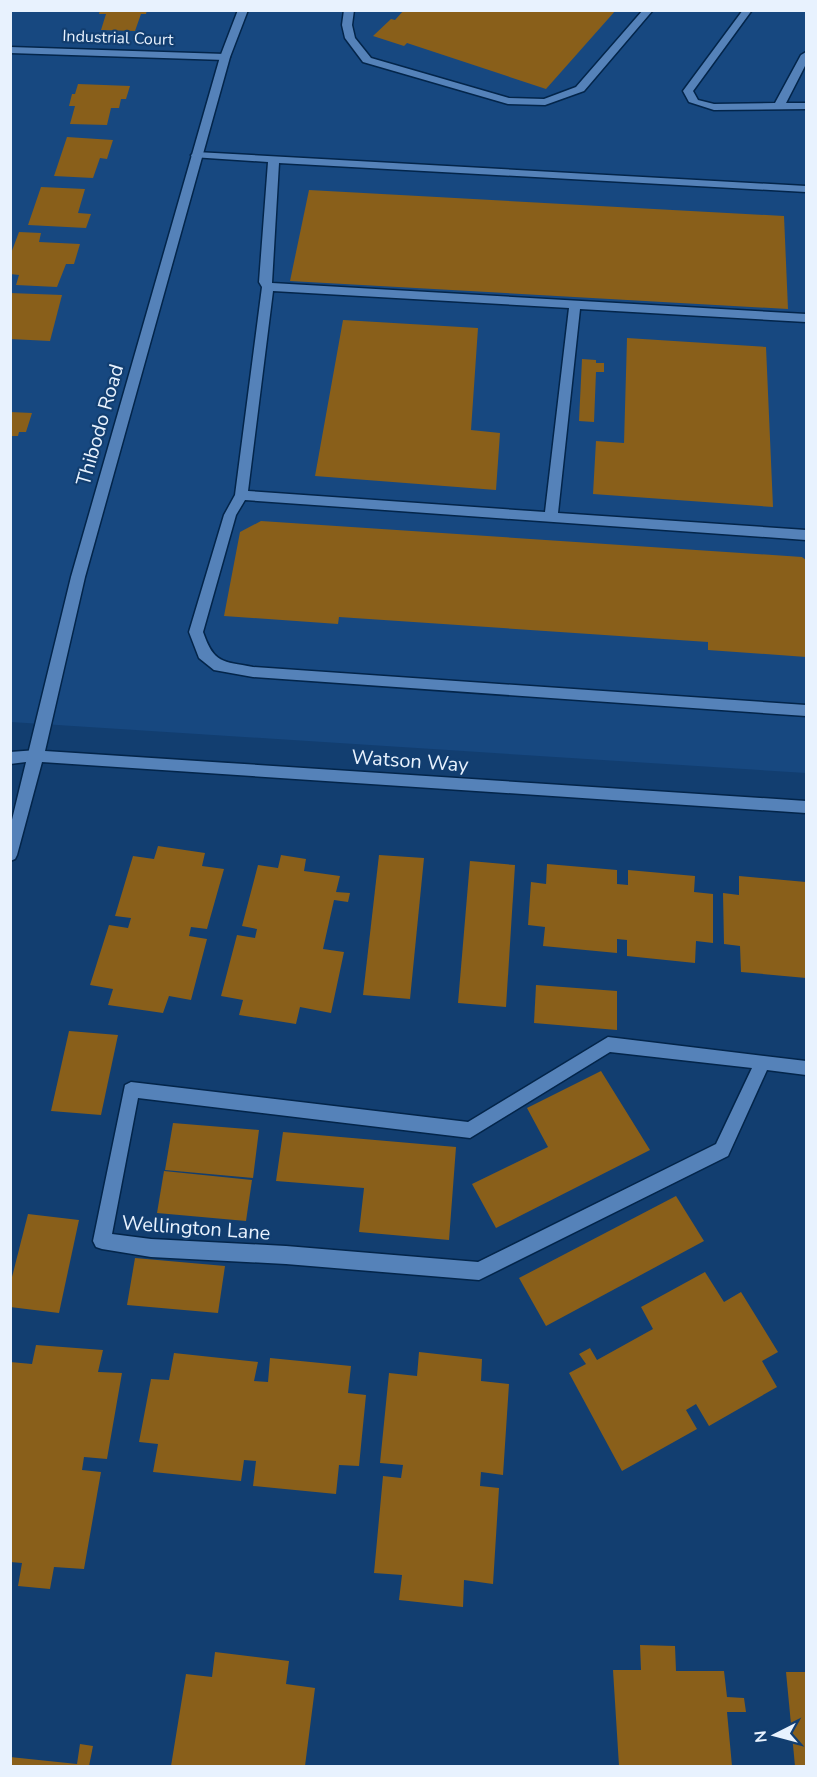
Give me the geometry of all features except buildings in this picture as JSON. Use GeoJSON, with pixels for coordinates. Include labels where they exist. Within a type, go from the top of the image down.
{"type":"FeatureCollection","features":[{"type":"Feature","properties":{"kind":"street","name":"Thibodo Road"},"geometry":{"type":"LineString","coordinates":[[10,855],[37,756],[78,577],[196,155],[225,57],[243,10]]}},
{"type":"Feature","properties":{"kind":"street"},"geometry":{"type":"LineString","coordinates":[[349,10],[345,25],[353,46],[367,60],[508,101],[545,102],[580,89],[649,10]]}},
{"type":"Feature","properties":{"kind":"street"},"geometry":{"type":"LineString","coordinates":[[748,10],[688,91],[694,102],[714,107],[807,106]]}},
{"type":"Feature","properties":{"kind":"street","name":"Industrial Court"},"geometry":{"type":"LineString","coordinates":[[10,50],[225,57]]}},
{"type":"Feature","properties":{"kind":"street"},"geometry":{"type":"LineString","coordinates":[[779,106],[807,55]]}},
{"type":"Feature","properties":{"kind":"street"},"geometry":{"type":"LineString","coordinates":[[196,155],[807,189]]}},
{"type":"Feature","properties":{"kind":"street"},"geometry":{"type":"LineString","coordinates":[[274,159],[265,282],[268,286],[241,495],[230,515],[196,632],[204,654],[219,666],[253,672],[807,711]]}},
{"type":"Feature","properties":{"kind":"street"},"geometry":{"type":"LineString","coordinates":[[268,286],[807,318]]}},
{"type":"Feature","properties":{"kind":"street"},"geometry":{"type":"LineString","coordinates":[[550,517],[575,306]]}},
{"type":"Feature","properties":{"kind":"street"},"geometry":{"type":"LineString","coordinates":[[241,495],[807,535]]}},
{"type":"Feature","properties":{"kind":"street","name":"Watson Way"},"geometry":{"type":"LineString","coordinates":[[10,758],[37,756],[807,807]]}},
{"type":"Feature","properties":{"kind":"street","name":"Wellington Lane"},"geometry":{"type":"LineString","coordinates":[[763,1062],[722,1150],[479,1271],[286,1255],[151,1248],[102,1241],[131,1090],[470,1130],[608,1044],[763,1062],[807,1068]]}},
{"type":"Feature","properties":{"kind":"shaded area"},"geometry":{"type":"Polygon","coordinates":[[[10,11],[806,11],[806,773],[11,722],[10,11]]]}}]}
